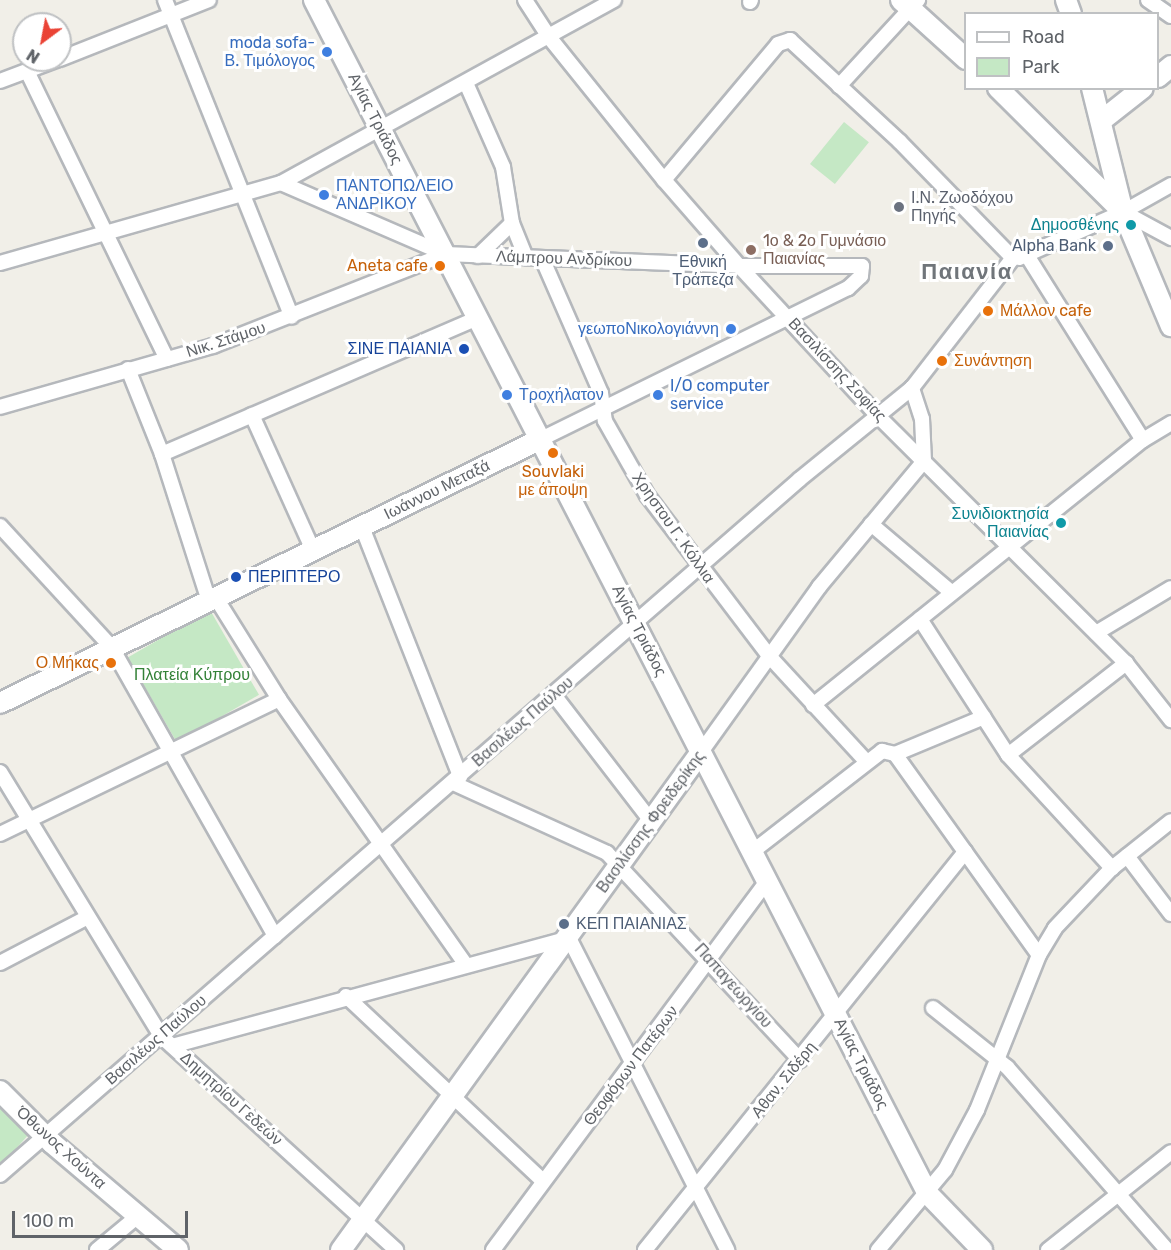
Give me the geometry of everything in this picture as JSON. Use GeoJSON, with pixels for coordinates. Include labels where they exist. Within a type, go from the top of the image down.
{"type":"FeatureCollection","features":[{"type":"Feature","properties":{"kind":"street"},"geometry":{"type":"LineString","coordinates":[[165,0],[292,317]]}},
{"type":"Feature","properties":{"kind":"street"},"geometry":{"type":"LineString","coordinates":[[72,54],[210,0]]}},
{"type":"Feature","properties":{"kind":"street","name":"Αγίας Τριάδος"},"geometry":{"type":"LineString","coordinates":[[314,0],[928,1194],[982,1250]]}},
{"type":"Feature","properties":{"kind":"street","name":"Βασιλίσσης Σοφίας"},"geometry":{"type":"LineString","coordinates":[[525,0],[549,37],[664,180],[740,266],[878,416],[1126,663],[1171,720]]}},
{"type":"Feature","properties":{"kind":"street"},"geometry":{"type":"LineString","coordinates":[[0,263],[242,192],[281,183],[381,131],[614,0]]}},
{"type":"Feature","properties":{"kind":"street"},"geometry":{"type":"LineString","coordinates":[[1148,0],[1171,16]]}},
{"type":"Feature","properties":{"kind":"street"},"geometry":{"type":"LineString","coordinates":[[839,86],[909,2],[964,56]]}},
{"type":"Feature","properties":{"kind":"street"},"geometry":{"type":"LineString","coordinates":[[664,180],[778,44],[790,40],[1013,258],[1028,257],[1123,212],[1171,185]]}},
{"type":"Feature","properties":{"kind":"street"},"geometry":{"type":"LineString","coordinates":[[1159,76],[1171,66]]}},
{"type":"Feature","properties":{"kind":"street"},"geometry":{"type":"LineString","coordinates":[[0,81],[24,72]]}},
{"type":"Feature","properties":{"kind":"street"},"geometry":{"type":"LineString","coordinates":[[27,72],[167,359]]}},
{"type":"Feature","properties":{"kind":"street"},"geometry":{"type":"LineString","coordinates":[[466,83],[503,167],[512,224],[526,258]]}},
{"type":"Feature","properties":{"kind":"street"},"geometry":{"type":"LineString","coordinates":[[1000,90],[1123,212],[1167,233]]}},
{"type":"Feature","properties":{"kind":"street"},"geometry":{"type":"LineString","coordinates":[[1093,90],[1123,212],[1171,326]]}},
{"type":"Feature","properties":{"kind":"street"},"geometry":{"type":"LineString","coordinates":[[1101,121],[1140,90]]}},
{"type":"Feature","properties":{"kind":"street","name":"Λάμπρου Ανδρίκου"},"geometry":{"type":"LineString","coordinates":[[281,183],[445,254],[740,266],[862,266]]}},
{"type":"Feature","properties":{"kind":"street"},"geometry":{"type":"LineString","coordinates":[[478,255],[512,224]]}},
{"type":"Feature","properties":{"kind":"street","name":"Νικ. Στάμου"},"geometry":{"type":"LineString","coordinates":[[0,407],[167,359],[292,317],[445,254]]}},
{"type":"Feature","properties":{"kind":"street"},"geometry":{"type":"LineString","coordinates":[[1028,257],[1143,440]]}},
{"type":"Feature","properties":{"kind":"street","name":"Χρηστου Γ. Κόλλια"},"geometry":{"type":"LineString","coordinates":[[542,258],[577,331],[601,393],[605,422],[647,495],[698,567],[769,656],[866,761]]}},
{"type":"Feature","properties":{"kind":"street","name":"Βασιλέως Παύλου"},"geometry":{"type":"LineString","coordinates":[[0,1175],[44,1135],[166,1041],[276,936],[554,696],[698,567],[912,388],[1013,258]]}},
{"type":"Feature","properties":{"kind":"street","name":"Ιωάννου Μεταξά"},"geometry":{"type":"LineString","coordinates":[[0,703],[789,319],[855,282],[862,266]]}},
{"type":"Feature","properties":{"kind":"street"},"geometry":{"type":"LineString","coordinates":[[162,454],[478,318]]}},
{"type":"Feature","properties":{"kind":"street"},"geometry":{"type":"LineString","coordinates":[[128,369],[162,454],[213,599],[279,699],[465,964]]}},
{"type":"Feature","properties":{"kind":"street"},"geometry":{"type":"LineString","coordinates":[[912,388],[922,419],[924,461]]}},
{"type":"Feature","properties":{"kind":"street"},"geometry":{"type":"LineString","coordinates":[[252,415],[313,550]]}},
{"type":"Feature","properties":{"kind":"street"},"geometry":{"type":"LineString","coordinates":[[813,705],[1143,440],[1171,423]]}},
{"type":"Feature","properties":{"kind":"street","name":"Βασιλίσσης Φρειδερίκης"},"geometry":{"type":"LineString","coordinates":[[341,1250],[569,938],[619,864],[769,656],[871,524],[924,461]]}},
{"type":"Feature","properties":{"kind":"street"},"geometry":{"type":"LineString","coordinates":[[871,524],[952,593]]}},
{"type":"Feature","properties":{"kind":"street"},"geometry":{"type":"LineString","coordinates":[[0,526],[112,648],[276,936]]}},
{"type":"Feature","properties":{"kind":"street"},"geometry":{"type":"LineString","coordinates":[[362,526],[457,780]]}},
{"type":"Feature","properties":{"kind":"street"},"geometry":{"type":"LineString","coordinates":[[1096,633],[1171,588]]}},
{"type":"Feature","properties":{"kind":"street"},"geometry":{"type":"LineString","coordinates":[[920,619],[1008,755],[1112,868]]}},
{"type":"Feature","properties":{"kind":"street"},"geometry":{"type":"LineString","coordinates":[[1008,755],[1126,663]]}},
{"type":"Feature","properties":{"kind":"street"},"geometry":{"type":"LineString","coordinates":[[554,696],[651,821]]}},
{"type":"Feature","properties":{"kind":"street"},"geometry":{"type":"LineString","coordinates":[[0,834],[279,699]]}},
{"type":"Feature","properties":{"kind":"street"},"geometry":{"type":"LineString","coordinates":[[895,754],[984,717]]}},
{"type":"Feature","properties":{"kind":"street"},"geometry":{"type":"LineString","coordinates":[[752,852],[866,761],[886,750],[895,754],[1039,955]]}},
{"type":"Feature","properties":{"kind":"street","name":"Δημητρίου Γεδεών"},"geometry":{"type":"LineString","coordinates":[[0,772],[166,1041],[396,1250]]}},
{"type":"Feature","properties":{"kind":"street","name":"Παπαγεωργίου"},"geometry":{"type":"LineString","coordinates":[[457,780],[608,853],[710,960],[800,1060]]}},
{"type":"Feature","properties":{"kind":"street"},"geometry":{"type":"LineString","coordinates":[[878,1250],[928,1194],[972,1120],[999,1059],[1039,955],[1055,928],[1112,868],[1171,821]]}},
{"type":"Feature","properties":{"kind":"street","name":"Αθαν. Σιδέρη"},"geometry":{"type":"LineString","coordinates":[[645,1250],[965,852]]}},
{"type":"Feature","properties":{"kind":"street"},"geometry":{"type":"LineString","coordinates":[[1127,856],[1171,914]]}},
{"type":"Feature","properties":{"kind":"street","name":"Θεοφόρων Πατέρων"},"geometry":{"type":"LineString","coordinates":[[493,1250],[633,1065],[767,881]]}},
{"type":"Feature","properties":{"kind":"street"},"geometry":{"type":"LineString","coordinates":[[0,963],[88,917]]}},
{"type":"Feature","properties":{"kind":"street"},"geometry":{"type":"LineString","coordinates":[[166,1041],[569,938],[727,1250]]}},
{"type":"Feature","properties":{"kind":"street"},"geometry":{"type":"LineString","coordinates":[[346,996],[543,1181]]}},
{"type":"Feature","properties":{"kind":"street"},"geometry":{"type":"LineString","coordinates":[[933,1008],[999,1059],[1114,1194],[1167,1250]]}},
{"type":"Feature","properties":{"kind":"street","name":"Όθωνος Χούντα"},"geometry":{"type":"LineString","coordinates":[[0,1091],[44,1135],[178,1250]]}},
{"type":"Feature","properties":{"kind":"street"},"geometry":{"type":"LineString","coordinates":[[1048,1250],[1114,1194],[1171,1152]]}},
{"type":"Feature","properties":{"kind":"street"},"geometry":{"type":"LineString","coordinates":[[97,1250],[138,1216]]}},
{"type":"Feature","properties":{"kind":"green space"},"geometry":{"type":"Polygon","coordinates":[[[844,122],[869,142],[835,184],[810,164],[844,122]]]}},
{"type":"Feature","properties":{"kind":"green space","name":"Πλατεία Κύπρου"},"geometry":{"type":"Polygon","coordinates":[[[210,610],[259,695],[177,742],[128,658],[210,610]]]}},
{"type":"Feature","properties":{"kind":"green space"},"geometry":{"type":"Polygon","coordinates":[[[0,1106],[29,1134],[0,1167],[0,1106]]]}},
{"type":"Feature","properties":{"kind":"place","name":"moda sofa- Β. Τιμόλογος"},"geometry":{"type":"Point","coordinates":[327,52]}},
{"type":"Feature","properties":{"kind":"place","name":"ΠΑΝΤΟΠΩΛΕΙΟ ΑΝΔΡΙΚΟΥ"},"geometry":{"type":"Point","coordinates":[324,195]}},
{"type":"Feature","properties":{"kind":"place","name":"Ι.Ν. Ζωοδόχου Πηγής"},"geometry":{"type":"Point","coordinates":[899,207]}},
{"type":"Feature","properties":{"kind":"place","name":"Δημοσθένης"},"geometry":{"type":"Point","coordinates":[1131,225]}},
{"type":"Feature","properties":{"kind":"place","name":"Εθνική Τράπεζα"},"geometry":{"type":"Point","coordinates":[703,243]}},
{"type":"Feature","properties":{"kind":"place","name":"Alpha Bank"},"geometry":{"type":"Point","coordinates":[1108,246]}},
{"type":"Feature","properties":{"kind":"place","name":"1ο & 2ο Γυμνάσιο Παιανίας"},"geometry":{"type":"Point","coordinates":[751,250]}},
{"type":"Feature","properties":{"kind":"place","name":"Aneta cafe"},"geometry":{"type":"Point","coordinates":[440,266]}},
{"type":"Feature","properties":{"kind":"place","name":"Μάλλον cafe"},"geometry":{"type":"Point","coordinates":[988,311]}},
{"type":"Feature","properties":{"kind":"place","name":"γεωποΝικολογιάννη"},"geometry":{"type":"Point","coordinates":[731,329]}},
{"type":"Feature","properties":{"kind":"place","name":"ΣΙΝΕ ΠΑΙΑΝΙΑ"},"geometry":{"type":"Point","coordinates":[464,349]}},
{"type":"Feature","properties":{"kind":"place","name":"Συνάντηση"},"geometry":{"type":"Point","coordinates":[942,361]}},
{"type":"Feature","properties":{"kind":"place","name":"Τροχήλατον"},"geometry":{"type":"Point","coordinates":[507,395]}},
{"type":"Feature","properties":{"kind":"place","name":"I/O computer service"},"geometry":{"type":"Point","coordinates":[658,395]}},
{"type":"Feature","properties":{"kind":"place","name":"Souvlaki με άποψη"},"geometry":{"type":"Point","coordinates":[553,453]}},
{"type":"Feature","properties":{"kind":"place","name":"Συνιδιοκτησία Παιανίας"},"geometry":{"type":"Point","coordinates":[1061,523]}},
{"type":"Feature","properties":{"kind":"place","name":"ΠΕΡΙΠΤΕΡΟ"},"geometry":{"type":"Point","coordinates":[236,577]}},
{"type":"Feature","properties":{"kind":"place","name":"Ο Μήκας"},"geometry":{"type":"Point","coordinates":[111,663]}},
{"type":"Feature","properties":{"kind":"place","name":"ΚΕΠ ΠΑΙΑΝΙΑΣ"},"geometry":{"type":"Point","coordinates":[564,924]}},
{"type":"Feature","properties":{"kind":"district","name":"Παιανία"},"geometry":{"type":"Point","coordinates":[967,272]}}]}
